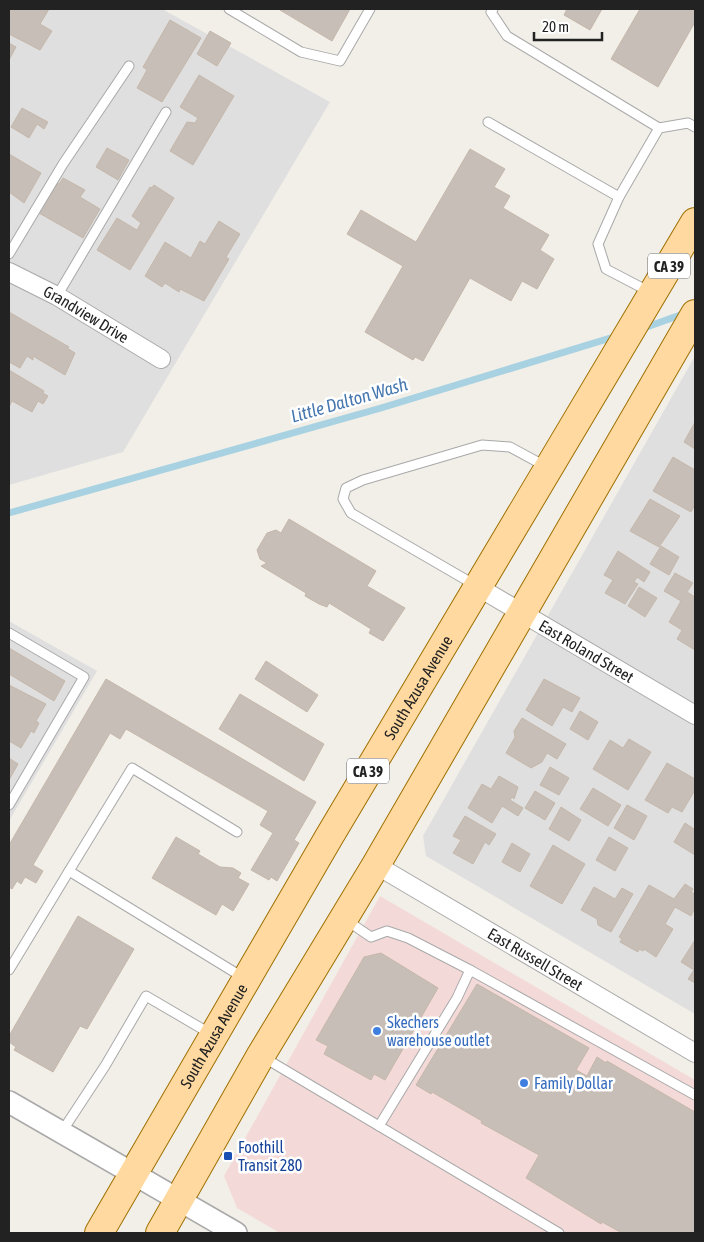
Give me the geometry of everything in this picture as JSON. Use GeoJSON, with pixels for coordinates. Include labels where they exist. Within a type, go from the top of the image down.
{"type":"FeatureCollection","features":[{"type":"Feature","properties":{"kind":"main road","name":"South Azusa Avenue"},"geometry":{"type":"LineString","coordinates":[[99,1233],[213,1035],[695,222]]}},
{"type":"Feature","properties":{"kind":"main road"},"geometry":{"type":"LineString","coordinates":[[160,1233],[261,1055],[376,865],[691,321]]}},
{"type":"Feature","properties":{"kind":"street","name":"Grandview Drive"},"geometry":{"type":"LineString","coordinates":[[9,272],[57,296],[162,359]]}},
{"type":"Feature","properties":{"kind":"street","name":"East Roland Street"},"geometry":{"type":"LineString","coordinates":[[478,587],[695,715]]}},
{"type":"Feature","properties":{"kind":"street","name":"East Russell Street"},"geometry":{"type":"LineString","coordinates":[[376,865],[695,1053]]}},
{"type":"Feature","properties":{"kind":"street"},"geometry":{"type":"LineString","coordinates":[[9,1102],[131,1175],[236,1233]]}},
{"type":"Feature","properties":{"kind":"lane"},"geometry":{"type":"LineString","coordinates":[[229,9],[301,52],[340,61],[370,9]]}},
{"type":"Feature","properties":{"kind":"lane"},"geometry":{"type":"LineString","coordinates":[[493,9],[491,12],[507,36],[660,128],[692,125]]}},
{"type":"Feature","properties":{"kind":"lane"},"geometry":{"type":"LineString","coordinates":[[9,254],[63,164],[129,66]]}},
{"type":"Feature","properties":{"kind":"lane"},"geometry":{"type":"LineString","coordinates":[[57,296],[166,112]]}},
{"type":"Feature","properties":{"kind":"lane"},"geometry":{"type":"LineString","coordinates":[[488,122],[619,197]]}},
{"type":"Feature","properties":{"kind":"lane"},"geometry":{"type":"LineString","coordinates":[[648,302],[606,269],[598,244],[619,197],[660,128]]}},
{"type":"Feature","properties":{"kind":"lane"},"geometry":{"type":"LineString","coordinates":[[478,587],[351,513],[343,499],[346,488],[363,480],[482,446],[510,447],[550,469]]}},
{"type":"Feature","properties":{"kind":"lane"},"geometry":{"type":"LineString","coordinates":[[9,633],[84,677],[9,804]]}},
{"type":"Feature","properties":{"kind":"lane"},"geometry":{"type":"LineString","coordinates":[[9,970],[132,768],[237,832]]}},
{"type":"Feature","properties":{"kind":"lane"},"geometry":{"type":"LineString","coordinates":[[69,871],[247,979]]}},
{"type":"Feature","properties":{"kind":"lane"},"geometry":{"type":"LineString","coordinates":[[343,919],[371,937],[387,931],[408,938],[470,970],[695,1095]]}},
{"type":"Feature","properties":{"kind":"lane"},"geometry":{"type":"LineString","coordinates":[[379,1126],[457,998],[470,970]]}},
{"type":"Feature","properties":{"kind":"lane"},"geometry":{"type":"LineString","coordinates":[[60,1133],[105,1066],[146,996],[213,1035]]}},
{"type":"Feature","properties":{"kind":"lane"},"geometry":{"type":"LineString","coordinates":[[261,1055],[560,1233]]}},
{"type":"Feature","properties":{"kind":"shaded area"},"geometry":{"type":"Polygon","coordinates":[[[9,9],[162,9],[330,102],[123,452],[9,485],[9,9]]]}},
{"type":"Feature","properties":{"kind":"shaded area"},"geometry":{"type":"Polygon","coordinates":[[[695,356],[695,1014],[426,856],[423,836],[695,356]]]}},
{"type":"Feature","properties":{"kind":"shaded area"},"geometry":{"type":"Polygon","coordinates":[[[9,621],[97,671],[9,821],[9,621]]]}},
{"type":"Feature","properties":{"kind":"shaded area"},"geometry":{"type":"Polygon","coordinates":[[[380,896],[695,1080],[695,1233],[280,1233],[237,1208],[224,1176],[380,896]]]}},
{"type":"Feature","properties":{"kind":"building"},"geometry":{"type":"Polygon","coordinates":[[[9,9],[49,9],[40,24],[52,31],[40,50],[9,34],[9,9]]]}},
{"type":"Feature","properties":{"kind":"building"},"geometry":{"type":"Polygon","coordinates":[[[281,9],[350,9],[332,41],[281,9]]]}},
{"type":"Feature","properties":{"kind":"building"},"geometry":{"type":"Polygon","coordinates":[[[567,9],[602,9],[590,30],[564,15],[567,9]]]}},
{"type":"Feature","properties":{"kind":"building"},"geometry":{"type":"Polygon","coordinates":[[[640,9],[695,9],[695,22],[658,87],[611,59],[640,9]]]}},
{"type":"Feature","properties":{"kind":"building"},"geometry":{"type":"Polygon","coordinates":[[[170,20],[201,38],[162,102],[137,88],[147,70],[143,67],[170,20]]]}},
{"type":"Feature","properties":{"kind":"building"},"geometry":{"type":"Polygon","coordinates":[[[210,31],[231,43],[217,66],[197,54],[210,31]]]}},
{"type":"Feature","properties":{"kind":"building"},"geometry":{"type":"Polygon","coordinates":[[[9,43],[16,47],[9,60],[9,43]]]}},
{"type":"Feature","properties":{"kind":"building"},"geometry":{"type":"Polygon","coordinates":[[[199,75],[234,96],[193,165],[170,151],[187,122],[195,123],[198,118],[180,107],[199,75]]]}},
{"type":"Feature","properties":{"kind":"building"},"geometry":{"type":"Polygon","coordinates":[[[22,108],[48,122],[44,129],[37,124],[29,138],[11,127],[22,108]]]}},
{"type":"Feature","properties":{"kind":"building"},"geometry":{"type":"Polygon","coordinates":[[[107,148],[129,160],[118,180],[96,167],[107,148]]]}},
{"type":"Feature","properties":{"kind":"building"},"geometry":{"type":"Polygon","coordinates":[[[470,149],[505,169],[494,187],[510,196],[503,208],[549,235],[540,250],[554,259],[537,289],[522,281],[511,301],[470,278],[423,361],[415,357],[413,360],[365,332],[403,266],[347,234],[361,210],[416,242],[470,149]]]}},
{"type":"Feature","properties":{"kind":"building"},"geometry":{"type":"Polygon","coordinates":[[[9,154],[41,173],[24,203],[9,192],[9,154]]]}},
{"type":"Feature","properties":{"kind":"building"},"geometry":{"type":"Polygon","coordinates":[[[63,178],[85,190],[80,197],[100,209],[83,238],[39,213],[56,183],[59,184],[63,178]]]}},
{"type":"Feature","properties":{"kind":"building"},"geometry":{"type":"Polygon","coordinates":[[[154,185],[174,198],[130,270],[97,250],[117,218],[137,230],[141,223],[132,216],[150,187],[152,188],[154,185]]]}},
{"type":"Feature","properties":{"kind":"building"},"geometry":{"type":"Polygon","coordinates":[[[219,221],[240,234],[226,257],[229,259],[204,301],[180,289],[179,292],[165,283],[162,287],[145,276],[165,242],[191,258],[200,241],[205,244],[219,221]]]}},
{"type":"Feature","properties":{"kind":"building"},"geometry":{"type":"Polygon","coordinates":[[[9,312],[69,347],[67,348],[75,353],[65,375],[33,356],[33,360],[27,356],[20,368],[9,362],[9,312]]]}},
{"type":"Feature","properties":{"kind":"building"},"geometry":{"type":"Polygon","coordinates":[[[9,370],[44,391],[43,393],[48,396],[43,404],[38,401],[32,412],[12,401],[9,407],[9,370]]]}},
{"type":"Feature","properties":{"kind":"building"},"geometry":{"type":"Polygon","coordinates":[[[695,422],[695,449],[684,442],[695,422]]]}},
{"type":"Feature","properties":{"kind":"building"},"geometry":{"type":"Polygon","coordinates":[[[673,457],[695,470],[695,505],[691,512],[653,491],[673,457]]]}},
{"type":"Feature","properties":{"kind":"building"},"geometry":{"type":"Polygon","coordinates":[[[650,499],[680,516],[659,547],[630,531],[650,499]]]}},
{"type":"Feature","properties":{"kind":"building"},"geometry":{"type":"Polygon","coordinates":[[[289,519],[376,571],[367,586],[405,608],[383,641],[369,633],[371,629],[329,603],[327,607],[319,604],[305,596],[306,593],[261,566],[267,563],[260,559],[257,550],[267,533],[276,530],[281,533],[289,519]]]}},
{"type":"Feature","properties":{"kind":"building"},"geometry":{"type":"Polygon","coordinates":[[[661,546],[679,557],[669,575],[650,564],[661,546]]]}},
{"type":"Feature","properties":{"kind":"building"},"geometry":{"type":"Polygon","coordinates":[[[618,551],[650,572],[644,582],[637,577],[634,582],[638,584],[625,604],[605,593],[613,580],[604,575],[618,551]]]}},
{"type":"Feature","properties":{"kind":"building"},"geometry":{"type":"Polygon","coordinates":[[[675,573],[693,583],[687,592],[695,597],[695,650],[677,639],[682,630],[669,622],[681,601],[664,591],[675,573]]]}},
{"type":"Feature","properties":{"kind":"building"},"geometry":{"type":"Polygon","coordinates":[[[639,587],[657,598],[645,617],[628,606],[639,587]]]}},
{"type":"Feature","properties":{"kind":"building"},"geometry":{"type":"Polygon","coordinates":[[[9,648],[65,681],[54,701],[9,674],[9,648]]]}},
{"type":"Feature","properties":{"kind":"building"},"geometry":{"type":"Polygon","coordinates":[[[266,661],[318,695],[307,712],[255,679],[266,661]]]}},
{"type":"Feature","properties":{"kind":"building"},"geometry":{"type":"Polygon","coordinates":[[[106,679],[316,802],[294,840],[299,843],[277,881],[271,877],[269,880],[251,870],[273,833],[260,825],[268,811],[126,729],[120,739],[110,733],[33,865],[43,871],[36,883],[25,877],[21,884],[17,881],[12,889],[9,887],[9,845],[106,679]]]}},
{"type":"Feature","properties":{"kind":"building"},"geometry":{"type":"Polygon","coordinates":[[[544,679],[580,698],[572,712],[563,707],[552,726],[526,710],[544,679]]]}},
{"type":"Feature","properties":{"kind":"building"},"geometry":{"type":"Polygon","coordinates":[[[9,685],[46,704],[36,721],[39,723],[34,733],[31,731],[21,748],[9,741],[9,685]]]}},
{"type":"Feature","properties":{"kind":"building"},"geometry":{"type":"Polygon","coordinates":[[[240,694],[324,744],[304,781],[219,729],[240,694]]]}},
{"type":"Feature","properties":{"kind":"building"},"geometry":{"type":"Polygon","coordinates":[[[580,711],[598,722],[588,740],[570,729],[580,711]]]}},
{"type":"Feature","properties":{"kind":"building"},"geometry":{"type":"Polygon","coordinates":[[[522,718],[566,744],[557,759],[547,753],[542,762],[531,768],[506,753],[515,737],[514,731],[522,718]]]}},
{"type":"Feature","properties":{"kind":"building"},"geometry":{"type":"Polygon","coordinates":[[[629,739],[651,752],[628,790],[593,769],[610,740],[623,748],[629,739]]]}},
{"type":"Feature","properties":{"kind":"building"},"geometry":{"type":"Polygon","coordinates":[[[9,758],[18,764],[9,780],[9,758]]]}},
{"type":"Feature","properties":{"kind":"building"},"geometry":{"type":"Polygon","coordinates":[[[667,763],[695,779],[695,790],[682,812],[672,807],[668,813],[645,800],[667,763]]]}},
{"type":"Feature","properties":{"kind":"building"},"geometry":{"type":"Polygon","coordinates":[[[550,767],[569,778],[559,795],[540,785],[550,767]]]}},
{"type":"Feature","properties":{"kind":"building"},"geometry":{"type":"Polygon","coordinates":[[[499,776],[518,787],[514,799],[512,797],[510,800],[523,808],[518,816],[502,806],[492,823],[468,808],[482,784],[491,789],[499,776]]]}},
{"type":"Feature","properties":{"kind":"building"},"geometry":{"type":"Polygon","coordinates":[[[593,788],[621,805],[608,826],[580,809],[593,788]]]}},
{"type":"Feature","properties":{"kind":"building"},"geometry":{"type":"Polygon","coordinates":[[[535,791],[555,803],[545,820],[525,808],[535,791]]]}},
{"type":"Feature","properties":{"kind":"building"},"geometry":{"type":"Polygon","coordinates":[[[627,805],[647,816],[634,840],[614,828],[627,805]]]}},
{"type":"Feature","properties":{"kind":"building"},"geometry":{"type":"Polygon","coordinates":[[[561,807],[581,820],[569,841],[549,829],[561,807]]]}},
{"type":"Feature","properties":{"kind":"building"},"geometry":{"type":"Polygon","coordinates":[[[465,816],[496,834],[489,845],[485,842],[473,864],[453,853],[461,840],[453,836],[465,816]]]}},
{"type":"Feature","properties":{"kind":"building"},"geometry":{"type":"Polygon","coordinates":[[[685,823],[694,829],[695,826],[695,855],[674,842],[685,823]]]}},
{"type":"Feature","properties":{"kind":"building"},"geometry":{"type":"Polygon","coordinates":[[[176,837],[200,851],[198,854],[220,867],[233,868],[241,873],[238,878],[249,884],[233,911],[222,904],[216,915],[152,878],[176,837]]]}},
{"type":"Feature","properties":{"kind":"building"},"geometry":{"type":"Polygon","coordinates":[[[609,837],[628,848],[615,871],[596,860],[609,837]]]}},
{"type":"Feature","properties":{"kind":"building"},"geometry":{"type":"Polygon","coordinates":[[[512,843],[530,854],[520,872],[502,862],[512,843]]]}},
{"type":"Feature","properties":{"kind":"building"},"geometry":{"type":"Polygon","coordinates":[[[553,845],[585,864],[562,904],[530,886],[553,845]]]}},
{"type":"Feature","properties":{"kind":"building"},"geometry":{"type":"Polygon","coordinates":[[[685,884],[693,889],[691,892],[695,894],[695,908],[691,916],[675,907],[665,924],[673,929],[656,957],[644,949],[643,951],[639,949],[638,952],[620,942],[622,939],[619,937],[649,885],[674,899],[685,884]]]}},
{"type":"Feature","properties":{"kind":"building"},"geometry":{"type":"Polygon","coordinates":[[[594,887],[615,899],[622,888],[633,894],[611,932],[598,925],[597,919],[581,910],[594,887]]]}},
{"type":"Feature","properties":{"kind":"building"},"geometry":{"type":"Polygon","coordinates":[[[78,916],[134,949],[87,1029],[80,1026],[53,1072],[14,1050],[16,1047],[9,1042],[9,1036],[78,916]]]}},
{"type":"Feature","properties":{"kind":"building"},"geometry":{"type":"Polygon","coordinates":[[[695,940],[695,983],[688,979],[694,970],[681,962],[695,940]]]}},
{"type":"Feature","properties":{"kind":"building"},"geometry":{"type":"Polygon","coordinates":[[[381,953],[438,988],[385,1080],[374,1074],[371,1080],[324,1054],[328,1046],[316,1040],[364,957],[381,953]]]}},
{"type":"Feature","properties":{"kind":"building"},"geometry":{"type":"Polygon","coordinates":[[[477,984],[589,1048],[576,1070],[587,1076],[597,1057],[695,1112],[695,1233],[622,1233],[602,1222],[601,1224],[526,1178],[539,1155],[481,1123],[482,1121],[432,1092],[431,1094],[416,1085],[477,984]]]}},
{"type":"Feature","properties":{"kind":"waterway","name":"Little Dalton Wash"},"geometry":{"type":"LineString","coordinates":[[641,329],[686,313]]}},
{"type":"Feature","properties":{"kind":"waterway","name":"Little Dalton Wash"},"geometry":{"type":"LineString","coordinates":[[9,513],[381,408],[617,336]]}},
{"type":"Feature","properties":{"kind":"place","name":"Skechers warehouse outlet"},"geometry":{"type":"Point","coordinates":[377,1031]}},
{"type":"Feature","properties":{"kind":"place","name":"Family Dollar"},"geometry":{"type":"Point","coordinates":[524,1083]}},
{"type":"Feature","properties":{"kind":"place","name":"Foothill Transit 280"},"geometry":{"type":"Point","coordinates":[228,1156]}}]}
